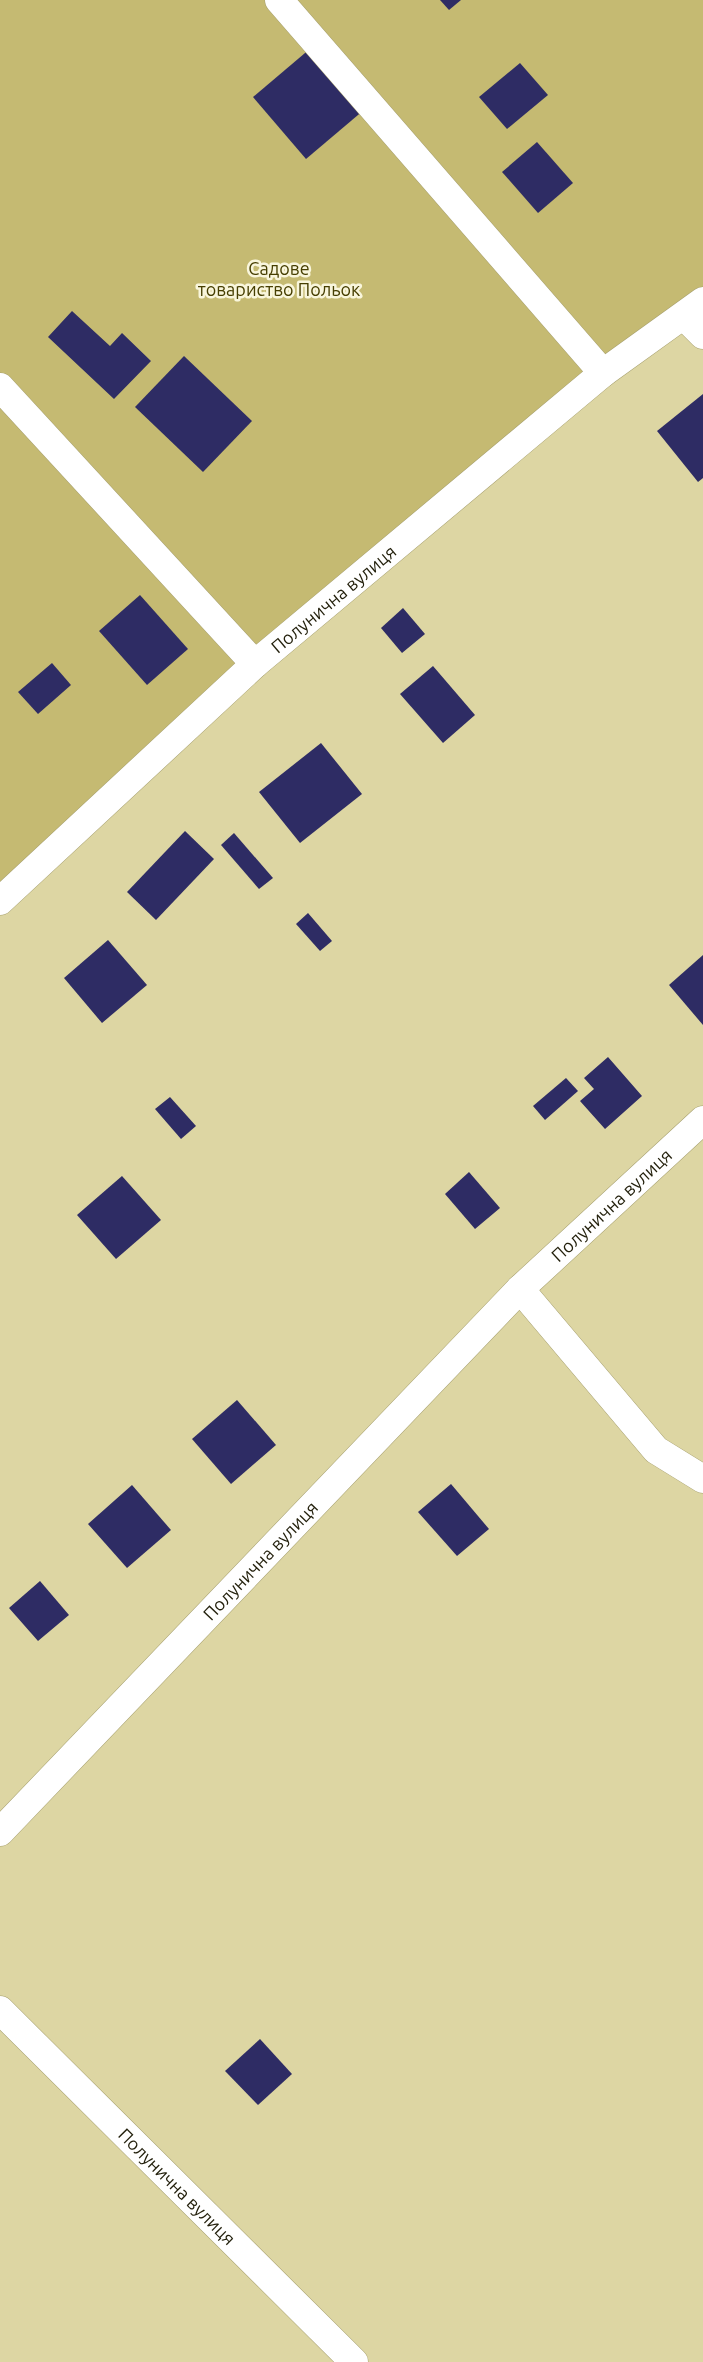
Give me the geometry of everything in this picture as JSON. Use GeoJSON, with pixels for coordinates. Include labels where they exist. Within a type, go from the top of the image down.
{"type":"FeatureCollection","features":[{"type":"Feature","properties":{"kind":"street"},"geometry":{"type":"LineString","coordinates":[[279,0],[604,373]]}},
{"type":"Feature","properties":{"kind":"street","name":"Полунична вулиця"},"geometry":{"type":"LineString","coordinates":[[0,902],[256,664],[604,373],[694,308],[703,335]]}},
{"type":"Feature","properties":{"kind":"street"},"geometry":{"type":"LineString","coordinates":[[0,388],[256,664]]}},
{"type":"Feature","properties":{"kind":"street","name":"Полунична вулиця"},"geometry":{"type":"LineString","coordinates":[[0,1832],[520,1289],[703,1120]]}},
{"type":"Feature","properties":{"kind":"street"},"geometry":{"type":"LineString","coordinates":[[520,1289],[656,1450],[703,1480]]}},
{"type":"Feature","properties":{"kind":"street","name":"Полунична вулиця"},"geometry":{"type":"LineString","coordinates":[[0,2010],[354,2362]]}},
{"type":"Feature","properties":{"kind":"green space","name":"Садове товариство Польок"},"geometry":{"type":"Polygon","coordinates":[[[0,0],[703,0],[703,291],[0,901],[0,0]]]}},
{"type":"Feature","properties":{"kind":"building"},"geometry":{"type":"Polygon","coordinates":[[[440,0],[461,0],[449,10],[440,0]]]}},
{"type":"Feature","properties":{"kind":"building"},"geometry":{"type":"Polygon","coordinates":[[[318,42],[371,104],[306,159],[253,97],[318,42]]]}},
{"type":"Feature","properties":{"kind":"building"},"geometry":{"type":"Polygon","coordinates":[[[520,63],[548,95],[507,129],[479,97],[520,63]]]}},
{"type":"Feature","properties":{"kind":"building"},"geometry":{"type":"Polygon","coordinates":[[[537,142],[573,183],[538,213],[502,172],[537,142]]]}},
{"type":"Feature","properties":{"kind":"building"},"geometry":{"type":"Polygon","coordinates":[[[72,311],[110,346],[122,333],[151,361],[114,399],[48,337],[72,311]]]}},
{"type":"Feature","properties":{"kind":"building"},"geometry":{"type":"Polygon","coordinates":[[[184,356],[252,421],[203,472],[135,407],[184,356]]]}},
{"type":"Feature","properties":{"kind":"building"},"geometry":{"type":"Polygon","coordinates":[[[703,394],[703,478],[698,482],[657,431],[703,394]]]}},
{"type":"Feature","properties":{"kind":"building"},"geometry":{"type":"Polygon","coordinates":[[[140,595],[188,649],[147,685],[99,631],[140,595]]]}},
{"type":"Feature","properties":{"kind":"building"},"geometry":{"type":"Polygon","coordinates":[[[403,608],[425,634],[402,653],[381,628],[403,608]]]}},
{"type":"Feature","properties":{"kind":"building"},"geometry":{"type":"Polygon","coordinates":[[[52,663],[71,685],[38,714],[18,692],[52,663]]]}},
{"type":"Feature","properties":{"kind":"building"},"geometry":{"type":"Polygon","coordinates":[[[433,666],[475,715],[443,743],[400,694],[433,666]]]}},
{"type":"Feature","properties":{"kind":"building"},"geometry":{"type":"Polygon","coordinates":[[[321,743],[362,794],[300,843],[259,792],[321,743]]]}},
{"type":"Feature","properties":{"kind":"building"},"geometry":{"type":"Polygon","coordinates":[[[185,831],[214,859],[156,920],[127,892],[185,831]]]}},
{"type":"Feature","properties":{"kind":"building"},"geometry":{"type":"Polygon","coordinates":[[[234,833],[273,878],[259,889],[221,845],[234,833]]]}},
{"type":"Feature","properties":{"kind":"building"},"geometry":{"type":"Polygon","coordinates":[[[308,913],[332,941],[320,951],[296,924],[308,913]]]}},
{"type":"Feature","properties":{"kind":"building"},"geometry":{"type":"Polygon","coordinates":[[[108,940],[147,985],[102,1023],[64,978],[108,940]]]}},
{"type":"Feature","properties":{"kind":"building"},"geometry":{"type":"Polygon","coordinates":[[[703,955],[703,1025],[669,985],[703,955]]]}},
{"type":"Feature","properties":{"kind":"building"},"geometry":{"type":"Polygon","coordinates":[[[608,1057],[642,1096],[605,1129],[580,1101],[594,1089],[584,1078],[608,1057]]]}},
{"type":"Feature","properties":{"kind":"building"},"geometry":{"type":"Polygon","coordinates":[[[566,1078],[578,1091],[545,1120],[533,1106],[566,1078]]]}},
{"type":"Feature","properties":{"kind":"building"},"geometry":{"type":"Polygon","coordinates":[[[170,1097],[196,1126],[181,1139],[155,1109],[170,1097]]]}},
{"type":"Feature","properties":{"kind":"building"},"geometry":{"type":"Polygon","coordinates":[[[469,1172],[500,1208],[475,1229],[445,1194],[469,1172]]]}},
{"type":"Feature","properties":{"kind":"building"},"geometry":{"type":"Polygon","coordinates":[[[122,1176],[161,1220],[116,1259],[77,1215],[122,1176]]]}},
{"type":"Feature","properties":{"kind":"building"},"geometry":{"type":"Polygon","coordinates":[[[237,1400],[276,1445],[231,1484],[192,1439],[237,1400]]]}},
{"type":"Feature","properties":{"kind":"building"},"geometry":{"type":"Polygon","coordinates":[[[451,1484],[489,1529],[457,1556],[418,1512],[451,1484]]]}},
{"type":"Feature","properties":{"kind":"building"},"geometry":{"type":"Polygon","coordinates":[[[132,1485],[171,1530],[127,1568],[88,1524],[132,1485]]]}},
{"type":"Feature","properties":{"kind":"building"},"geometry":{"type":"Polygon","coordinates":[[[40,1581],[69,1615],[38,1641],[9,1608],[40,1581]]]}},
{"type":"Feature","properties":{"kind":"building"},"geometry":{"type":"Polygon","coordinates":[[[260,2039],[292,2074],[258,2105],[225,2071],[260,2039]]]}}]}
